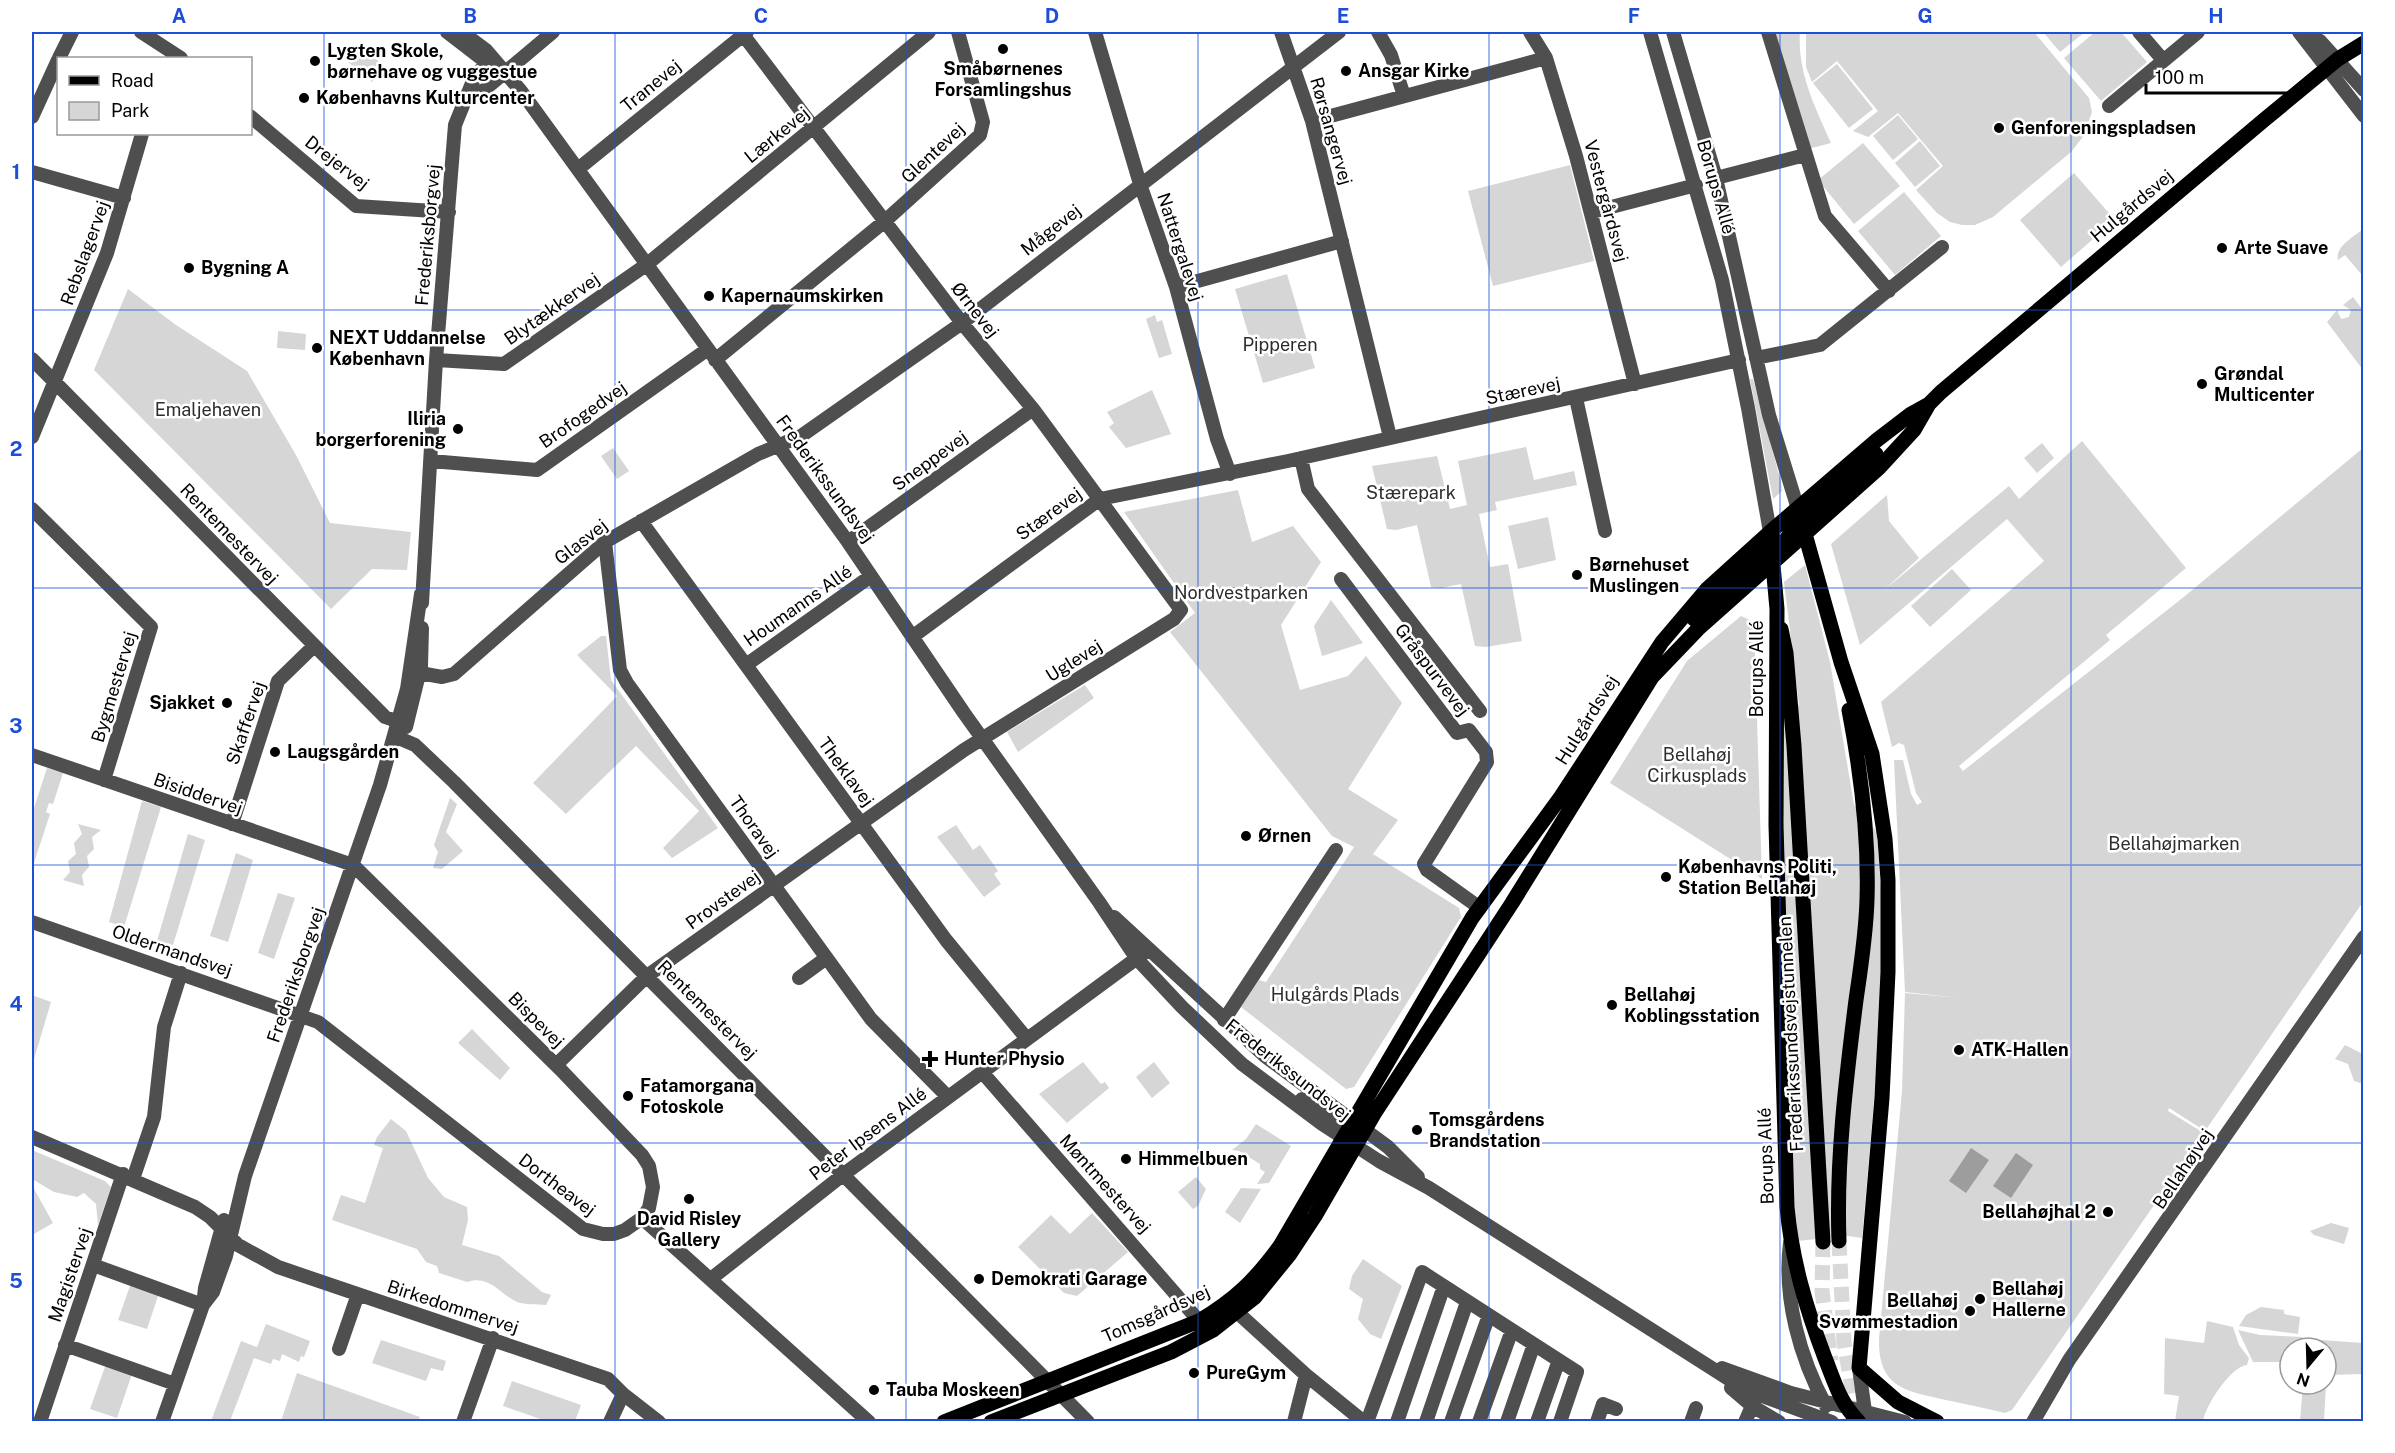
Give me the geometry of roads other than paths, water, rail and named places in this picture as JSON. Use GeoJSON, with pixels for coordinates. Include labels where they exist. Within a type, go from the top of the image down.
{"type":"FeatureCollection","features":[{"type":"Feature","properties":{"kind":"main road","name":"Hulgårdsvej"},"geometry":{"type":"LineString","coordinates":[[1353,1133],[1512,903],[1652,677],[1668,659],[1703,624],[1773,564],[1802,521],[1877,440],[1929,404],[2338,59],[2364,43]]}},
{"type":"Feature","properties":{"kind":"main road","name":"Hulgårdsvej"},"geometry":{"type":"LineString","coordinates":[[1353,1133],[1480,908],[1560,798],[1662,642],[1707,589],[1771,538],[1802,521],[1879,468],[1914,429],[1929,404]]}},
{"type":"Feature","properties":{"kind":"main road","name":"Borups Allé"},"geometry":{"type":"LineString","coordinates":[[1802,521],[1840,662],[1872,754],[1885,839],[1888,880],[1888,972],[1882,1098],[1858,1368]]}},
{"type":"Feature","properties":{"kind":"main road","name":"Borups Allé"},"geometry":{"type":"LineString","coordinates":[[1771,538],[1777,609],[1776,825],[1787,1207],[1790,1241]]}},
{"type":"Feature","properties":{"kind":"main road"},"geometry":{"type":"LineString","coordinates":[[1668,659],[1691,622],[1771,538]]}},
{"type":"Feature","properties":{"kind":"main road","name":"Frederikssundsvejstunnelen"},"geometry":{"type":"LineString","coordinates":[[1777,609],[1786,653],[1794,746],[1823,1242]]}},
{"type":"Feature","properties":{"kind":"main road"},"geometry":{"type":"LineString","coordinates":[[1839,1241],[1840,1151],[1856,998],[1863,968],[1867,899],[1866,835],[1861,777],[1840,662]]}},
{"type":"Feature","properties":{"kind":"main road","name":"Tomsgårdsvej"},"geometry":{"type":"LineString","coordinates":[[991,1422],[1171,1352],[1214,1330],[1238,1313],[1270,1280],[1290,1254],[1353,1133]]}},
{"type":"Feature","properties":{"kind":"main road","name":"Tomsgårdsvej"},"geometry":{"type":"LineString","coordinates":[[944,1422],[1199,1321],[1230,1302],[1261,1272],[1280,1246],[1353,1133]]}},
{"type":"Feature","properties":{"kind":"main road"},"geometry":{"type":"LineString","coordinates":[[1790,1241],[1808,1316],[1839,1399],[1846,1408],[1863,1418]]}},
{"type":"Feature","properties":{"kind":"main road"},"geometry":{"type":"LineString","coordinates":[[1858,1368],[1893,1399],[1938,1422]]}},
{"type":"Feature","properties":{"kind":"street"},"geometry":{"type":"LineString","coordinates":[[60,57],[72,32]]}},
{"type":"Feature","properties":{"kind":"street"},"geometry":{"type":"LineString","coordinates":[[141,32],[173,56]]}},
{"type":"Feature","properties":{"kind":"street","name":"Frederikssundsvej"},"geometry":{"type":"LineString","coordinates":[[447,32],[502,72]]}},
{"type":"Feature","properties":{"kind":"street","name":"Frederikssundsvej"},"geometry":{"type":"LineString","coordinates":[[462,32],[486,50],[578,169],[848,542],[912,637],[1100,902],[1182,1007],[1259,1077],[1353,1133],[1388,1148],[1429,1188],[1746,1390],[1833,1422]]}},
{"type":"Feature","properties":{"kind":"street","name":"Frederiksborgvej"},"geometry":{"type":"LineString","coordinates":[[403,723],[421,594],[436,360],[455,125],[467,98],[484,90],[502,72],[553,32]]}},
{"type":"Feature","properties":{"kind":"street","name":"Ørnevej"},"geometry":{"type":"LineString","coordinates":[[744,32],[813,128],[962,323],[1033,409],[1181,610]]}},
{"type":"Feature","properties":{"kind":"street","name":"Tranevej"},"geometry":{"type":"LineString","coordinates":[[578,169],[744,32]]}},
{"type":"Feature","properties":{"kind":"street","name":"Lærkevej"},"geometry":{"type":"LineString","coordinates":[[646,265],[928,32]]}},
{"type":"Feature","properties":{"kind":"street","name":"Glentevej"},"geometry":{"type":"LineString","coordinates":[[712,355],[885,221],[980,135],[983,122],[958,32]]}},
{"type":"Feature","properties":{"kind":"street","name":"Nattergalevej"},"geometry":{"type":"LineString","coordinates":[[1097,32],[1140,184],[1176,286],[1215,431],[1230,474]]}},
{"type":"Feature","properties":{"kind":"street","name":"Rørsangervej"},"geometry":{"type":"LineString","coordinates":[[1281,32],[1312,121],[1390,437]]}},
{"type":"Feature","properties":{"kind":"street","name":"Mågevej"},"geometry":{"type":"LineString","coordinates":[[778,447],[801,436],[962,323],[1293,65],[1339,32]]}},
{"type":"Feature","properties":{"kind":"street"},"geometry":{"type":"LineString","coordinates":[[1378,32],[1391,55],[1404,96]]}},
{"type":"Feature","properties":{"kind":"street","name":"Vestergårdsvej"},"geometry":{"type":"LineString","coordinates":[[1530,32],[1546,58],[1592,212],[1635,384]]}},
{"type":"Feature","properties":{"kind":"street","name":"Borups Allé"},"geometry":{"type":"LineString","coordinates":[[1650,32],[1722,280],[1771,538]]}},
{"type":"Feature","properties":{"kind":"street","name":"Borups Allé"},"geometry":{"type":"LineString","coordinates":[[1673,32],[1716,178],[1769,415],[1802,521]]}},
{"type":"Feature","properties":{"kind":"street"},"geometry":{"type":"LineString","coordinates":[[1768,32],[1825,216],[1889,291]]}},
{"type":"Feature","properties":{"kind":"street"},"geometry":{"type":"LineString","coordinates":[[2139,32],[2163,60]]}},
{"type":"Feature","properties":{"kind":"street"},"geometry":{"type":"LineString","coordinates":[[2109,106],[2198,32]]}},
{"type":"Feature","properties":{"kind":"street"},"geometry":{"type":"LineString","coordinates":[[2300,32],[2326,70],[2364,116]]}},
{"type":"Feature","properties":{"kind":"street"},"geometry":{"type":"LineString","coordinates":[[2305,32],[2320,41],[2364,90]]}},
{"type":"Feature","properties":{"kind":"street"},"geometry":{"type":"LineString","coordinates":[[1312,121],[1546,58]]}},
{"type":"Feature","properties":{"kind":"street"},"geometry":{"type":"LineString","coordinates":[[32,117],[57,63]]}},
{"type":"Feature","properties":{"kind":"street","name":"Drejervej"},"geometry":{"type":"LineString","coordinates":[[252,118],[356,206],[449,212]]}},
{"type":"Feature","properties":{"kind":"street","name":"Rebslagervej"},"geometry":{"type":"LineString","coordinates":[[54,382],[107,253],[142,135]]}},
{"type":"Feature","properties":{"kind":"street","name":"Borups Allé"},"geometry":{"type":"LineString","coordinates":[[1716,178],[1805,155]]}},
{"type":"Feature","properties":{"kind":"street"},"geometry":{"type":"LineString","coordinates":[[32,172],[124,198]]}},
{"type":"Feature","properties":{"kind":"street"},"geometry":{"type":"LineString","coordinates":[[1592,212],[1696,184]]}},
{"type":"Feature","properties":{"kind":"street"},"geometry":{"type":"LineString","coordinates":[[1176,286],[1342,241]]}},
{"type":"Feature","properties":{"kind":"street"},"geometry":{"type":"LineString","coordinates":[[1756,358],[1820,345],[1942,247]]}},
{"type":"Feature","properties":{"kind":"street","name":"Blytækkervej"},"geometry":{"type":"LineString","coordinates":[[436,360],[504,364],[646,265]]}},
{"type":"Feature","properties":{"kind":"street","name":"Brofogedvej"},"geometry":{"type":"LineString","coordinates":[[431,461],[537,470],[712,355]]}},
{"type":"Feature","properties":{"kind":"street","name":"Rentemestervej"},"geometry":{"type":"LineString","coordinates":[[32,359],[385,717],[403,723]]}},
{"type":"Feature","properties":{"kind":"street","name":"Stærevej"},"geometry":{"type":"LineString","coordinates":[[912,637],[1100,499],[1230,474],[1739,360]]}},
{"type":"Feature","properties":{"kind":"street"},"geometry":{"type":"LineString","coordinates":[[32,437],[54,382]]}},
{"type":"Feature","properties":{"kind":"street","name":"Stærevej"},"geometry":{"type":"LineString","coordinates":[[1576,398],[1605,531]]}},
{"type":"Feature","properties":{"kind":"street","name":"Sneppevej"},"geometry":{"type":"LineString","coordinates":[[848,542],[1033,409]]}},
{"type":"Feature","properties":{"kind":"street","name":"Glasvej"},"geometry":{"type":"LineString","coordinates":[[420,673],[442,677],[454,674],[605,542],[758,454],[778,447]]}},
{"type":"Feature","properties":{"kind":"street"},"geometry":{"type":"LineString","coordinates":[[1301,458],[1308,489],[1480,711]]}},
{"type":"Feature","properties":{"kind":"street","name":"Bygmestervej"},"geometry":{"type":"LineString","coordinates":[[32,509],[151,627],[104,780]]}},
{"type":"Feature","properties":{"kind":"street","name":"Theklavej"},"geometry":{"type":"LineString","coordinates":[[641,521],[946,940],[1028,1039]]}},
{"type":"Feature","properties":{"kind":"street","name":"Thoravej"},"geometry":{"type":"LineString","coordinates":[[605,542],[620,670],[627,683],[825,959],[871,1019],[948,1097]]}},
{"type":"Feature","properties":{"kind":"street","name":"Houmanns Allé"},"geometry":{"type":"LineString","coordinates":[[746,665],[871,576]]}},
{"type":"Feature","properties":{"kind":"street","name":"Gråspurvevej"},"geometry":{"type":"LineString","coordinates":[[1341,579],[1456,733],[1469,730],[1486,752],[1487,762],[1424,864],[1426,870],[1480,908]]}},
{"type":"Feature","properties":{"kind":"street","name":"Frederiksborgvej"},"geometry":{"type":"LineString","coordinates":[[162,1422],[203,1305],[213,1292],[224,1233],[420,673],[422,658],[421,594]]}},
{"type":"Feature","properties":{"kind":"street","name":"Uglevej"},"geometry":{"type":"LineString","coordinates":[[983,738],[1174,619],[1181,610]]}},
{"type":"Feature","properties":{"kind":"street","name":"Skaffervej"},"geometry":{"type":"LineString","coordinates":[[232,824],[279,681],[314,646]]}},
{"type":"Feature","properties":{"kind":"street","name":"Rentemestervej"},"geometry":{"type":"LineString","coordinates":[[398,737],[415,746],[454,782],[1088,1422]]}},
{"type":"Feature","properties":{"kind":"street","name":"Provstevej"},"geometry":{"type":"LineString","coordinates":[[556,1065],[647,976],[983,738]]}},
{"type":"Feature","properties":{"kind":"street","name":"Bisiddervej"},"geometry":{"type":"LineString","coordinates":[[32,755],[353,865]]}},
{"type":"Feature","properties":{"kind":"street"},"geometry":{"type":"LineString","coordinates":[[1224,1020],[1336,850]]}},
{"type":"Feature","properties":{"kind":"street","name":"Bispevej"},"geometry":{"type":"LineString","coordinates":[[353,865],[556,1065],[642,1155],[649,1166],[653,1187],[652,1198],[642,1218]]}},
{"type":"Feature","properties":{"kind":"street","name":"Oldermandsvej"},"geometry":{"type":"LineString","coordinates":[[32,922],[301,1015]]}},
{"type":"Feature","properties":{"kind":"street","name":"Bellahøjvej"},"geometry":{"type":"LineString","coordinates":[[2033,1422],[2074,1354],[2362,941]]}},
{"type":"Feature","properties":{"kind":"street","name":"Frederikssundsvej"},"geometry":{"type":"LineString","coordinates":[[1142,954],[1224,1020],[1353,1133]]}},
{"type":"Feature","properties":{"kind":"street","name":"Peter Ipsens Allé"},"geometry":{"type":"LineString","coordinates":[[712,1278],[844,1174],[1142,954]]}},
{"type":"Feature","properties":{"kind":"street"},"geometry":{"type":"LineString","coordinates":[[798,978],[825,959]]}},
{"type":"Feature","properties":{"kind":"street","name":"Magistervej"},"geometry":{"type":"LineString","coordinates":[[40,1422],[93,1265],[154,1117],[164,1027],[181,974]]}},
{"type":"Feature","properties":{"kind":"street","name":"Dortheavej"},"geometry":{"type":"LineString","coordinates":[[301,1015],[318,1022],[583,1229],[614,1234],[625,1230],[642,1218]]}},
{"type":"Feature","properties":{"kind":"street","name":"Møntmestervej"},"geometry":{"type":"LineString","coordinates":[[982,1072],[1199,1321]]}},
{"type":"Feature","properties":{"kind":"street","name":"Birkedommervej"},"geometry":{"type":"LineString","coordinates":[[32,1137],[195,1207],[238,1245],[278,1267],[493,1338],[608,1379],[659,1422]]}},
{"type":"Feature","properties":{"kind":"street"},"geometry":{"type":"LineString","coordinates":[[642,1218],[712,1278],[869,1422]]}},
{"type":"Feature","properties":{"kind":"street","name":"Borups Allé"},"geometry":{"type":"LineString","coordinates":[[1790,1241],[1787,1281],[1793,1315],[1813,1379],[1833,1422]]}},
{"type":"Feature","properties":{"kind":"street"},"geometry":{"type":"LineString","coordinates":[[93,1265],[203,1305]]}},
{"type":"Feature","properties":{"kind":"street"},"geometry":{"type":"LineString","coordinates":[[1238,1313],[1306,1375],[1366,1422],[1422,1272],[1577,1372],[1560,1422]]}},
{"type":"Feature","properties":{"kind":"street"},"geometry":{"type":"LineString","coordinates":[[1397,1422],[1444,1286]]}},
{"type":"Feature","properties":{"kind":"street"},"geometry":{"type":"LineString","coordinates":[[339,1349],[358,1294]]}},
{"type":"Feature","properties":{"kind":"street"},"geometry":{"type":"LineString","coordinates":[[1426,1422],[1467,1302]]}},
{"type":"Feature","properties":{"kind":"street"},"geometry":{"type":"LineString","coordinates":[[1451,1422],[1489,1315]]}},
{"type":"Feature","properties":{"kind":"street"},"geometry":{"type":"LineString","coordinates":[[1479,1422],[1512,1330]]}},
{"type":"Feature","properties":{"kind":"street"},"geometry":{"type":"LineString","coordinates":[[463,1422],[493,1338]]}},
{"type":"Feature","properties":{"kind":"street"},"geometry":{"type":"LineString","coordinates":[[1507,1422],[1534,1344]]}},
{"type":"Feature","properties":{"kind":"street"},"geometry":{"type":"LineString","coordinates":[[65,1345],[175,1384]]}},
{"type":"Feature","properties":{"kind":"street"},"geometry":{"type":"LineString","coordinates":[[1537,1422],[1559,1360]]}},
{"type":"Feature","properties":{"kind":"street"},"geometry":{"type":"LineString","coordinates":[[1702,1362],[1756,1413],[1779,1422]]}},
{"type":"Feature","properties":{"kind":"street","name":"Frederikssundsvej"},"geometry":{"type":"LineString","coordinates":[[1702,1362],[1768,1386],[1846,1408]]}},
{"type":"Feature","properties":{"kind":"street","name":"Borups Allé"},"geometry":{"type":"LineString","coordinates":[[1858,1368],[1863,1418]]}},
{"type":"Feature","properties":{"kind":"street"},"geometry":{"type":"LineString","coordinates":[[1294,1422],[1306,1375]]}},
{"type":"Feature","properties":{"kind":"street"},"geometry":{"type":"LineString","coordinates":[[610,1422],[623,1394]]}},
{"type":"Feature","properties":{"kind":"street"},"geometry":{"type":"LineString","coordinates":[[1745,1422],[1756,1413],[1765,1398]]}},
{"type":"Feature","properties":{"kind":"street"},"geometry":{"type":"LineString","coordinates":[[1597,1422],[1603,1404],[1616,1409]]}},
{"type":"Feature","properties":{"kind":"street"},"geometry":{"type":"LineString","coordinates":[[1863,1418],[1905,1422]]}},
{"type":"Feature","properties":{"kind":"tunnel"},"geometry":{"type":"LineString","coordinates":[[1839,1241],[1844,1342],[1858,1422]]}},
{"type":"Feature","properties":{"kind":"tunnel"},"geometry":{"type":"LineString","coordinates":[[1823,1242],[1822,1291],[1831,1361]]}},
{"type":"Feature","properties":{"kind":"tunnel"},"geometry":{"type":"LineString","coordinates":[[1839,1396],[1845,1422]]}},
{"type":"Feature","properties":{"kind":"place","name":"Småbørnenes Forsamlingshus"},"geometry":{"type":"Point","coordinates":[1003,49]}},
{"type":"Feature","properties":{"kind":"place","name":"Lygten Skole, børnehave og vuggestue"},"geometry":{"type":"Point","coordinates":[315,61]}},
{"type":"Feature","properties":{"kind":"place","name":"Ansgar Kirke"},"geometry":{"type":"Point","coordinates":[1346,71]}},
{"type":"Feature","properties":{"kind":"place","name":"Københavns Kulturcenter"},"geometry":{"type":"Point","coordinates":[304,98]}},
{"type":"Feature","properties":{"kind":"place","name":"Genforeningspladsen"},"geometry":{"type":"Point","coordinates":[1999,128]}},
{"type":"Feature","properties":{"kind":"place","name":"Arte Suave"},"geometry":{"type":"Point","coordinates":[2222,248]}},
{"type":"Feature","properties":{"kind":"place","name":"Bygning A"},"geometry":{"type":"Point","coordinates":[189,268]}},
{"type":"Feature","properties":{"kind":"place","name":"Kapernaumskirken"},"geometry":{"type":"Point","coordinates":[709,296]}},
{"type":"Feature","properties":{"kind":"place","name":"NEXT Uddannelse København"},"geometry":{"type":"Point","coordinates":[317,348]}},
{"type":"Feature","properties":{"kind":"place","name":"Grøndal Multicenter"},"geometry":{"type":"Point","coordinates":[2202,384]}},
{"type":"Feature","properties":{"kind":"place","name":"Iliria borgerforening"},"geometry":{"type":"Point","coordinates":[458,429]}},
{"type":"Feature","properties":{"kind":"place","name":"Børnehuset Muslingen"},"geometry":{"type":"Point","coordinates":[1577,575]}},
{"type":"Feature","properties":{"kind":"place","name":"Sjakket"},"geometry":{"type":"Point","coordinates":[227,703]}},
{"type":"Feature","properties":{"kind":"place","name":"Laugsgården"},"geometry":{"type":"Point","coordinates":[275,752]}},
{"type":"Feature","properties":{"kind":"place","name":"Ørnen"},"geometry":{"type":"Point","coordinates":[1246,836]}},
{"type":"Feature","properties":{"kind":"place","name":"Københavns Politi, Station Bellahøj"},"geometry":{"type":"Point","coordinates":[1666,877]}},
{"type":"Feature","properties":{"kind":"place","name":"Bellahøj Koblingsstation"},"geometry":{"type":"Point","coordinates":[1612,1005]}},
{"type":"Feature","properties":{"kind":"place","name":"ATK-Hallen"},"geometry":{"type":"Point","coordinates":[1959,1050]}},
{"type":"Feature","properties":{"kind":"place","name":"Hunter Physio"},"geometry":{"type":"Point","coordinates":[930,1059]}},
{"type":"Feature","properties":{"kind":"place","name":"Fatamorgana Fotoskole"},"geometry":{"type":"Point","coordinates":[628,1096]}},
{"type":"Feature","properties":{"kind":"place","name":"Tomsgårdens Brandstation"},"geometry":{"type":"Point","coordinates":[1417,1130]}},
{"type":"Feature","properties":{"kind":"place","name":"Himmelbuen"},"geometry":{"type":"Point","coordinates":[1126,1159]}},
{"type":"Feature","properties":{"kind":"place","name":"David Risley Gallery"},"geometry":{"type":"Point","coordinates":[689,1199]}},
{"type":"Feature","properties":{"kind":"place","name":"Bellahøjhal 2"},"geometry":{"type":"Point","coordinates":[2108,1212]}},
{"type":"Feature","properties":{"kind":"place","name":"Demokrati Garage"},"geometry":{"type":"Point","coordinates":[979,1279]}},
{"type":"Feature","properties":{"kind":"place","name":"Bellahøj Hallerne"},"geometry":{"type":"Point","coordinates":[1980,1299]}},
{"type":"Feature","properties":{"kind":"place","name":"Bellahøj Svømmestadion"},"geometry":{"type":"Point","coordinates":[1970,1311]}},
{"type":"Feature","properties":{"kind":"place","name":"PureGym"},"geometry":{"type":"Point","coordinates":[1194,1373]}},
{"type":"Feature","properties":{"kind":"place","name":"Tauba Moskeen"},"geometry":{"type":"Point","coordinates":[874,1390]}},
{"type":"Feature","properties":{"kind":"park label","name":"Pipperen"},"geometry":{"type":"Point","coordinates":[1280,345]}},
{"type":"Feature","properties":{"kind":"park label","name":"Emaljehaven"},"geometry":{"type":"Point","coordinates":[208,410]}},
{"type":"Feature","properties":{"kind":"park label","name":"Stærepark"},"geometry":{"type":"Point","coordinates":[1411,493]}},
{"type":"Feature","properties":{"kind":"park label","name":"Nordvestparken"},"geometry":{"type":"Point","coordinates":[1241,593]}},
{"type":"Feature","properties":{"kind":"park label","name":"Bellahøj Cirkusplads"},"geometry":{"type":"Point","coordinates":[1697,765]}},
{"type":"Feature","properties":{"kind":"park label","name":"Bellahøjmarken"},"geometry":{"type":"Point","coordinates":[2174,844]}},
{"type":"Feature","properties":{"kind":"park label","name":"Hulgårds Plads"},"geometry":{"type":"Point","coordinates":[1335,995]}}]}
